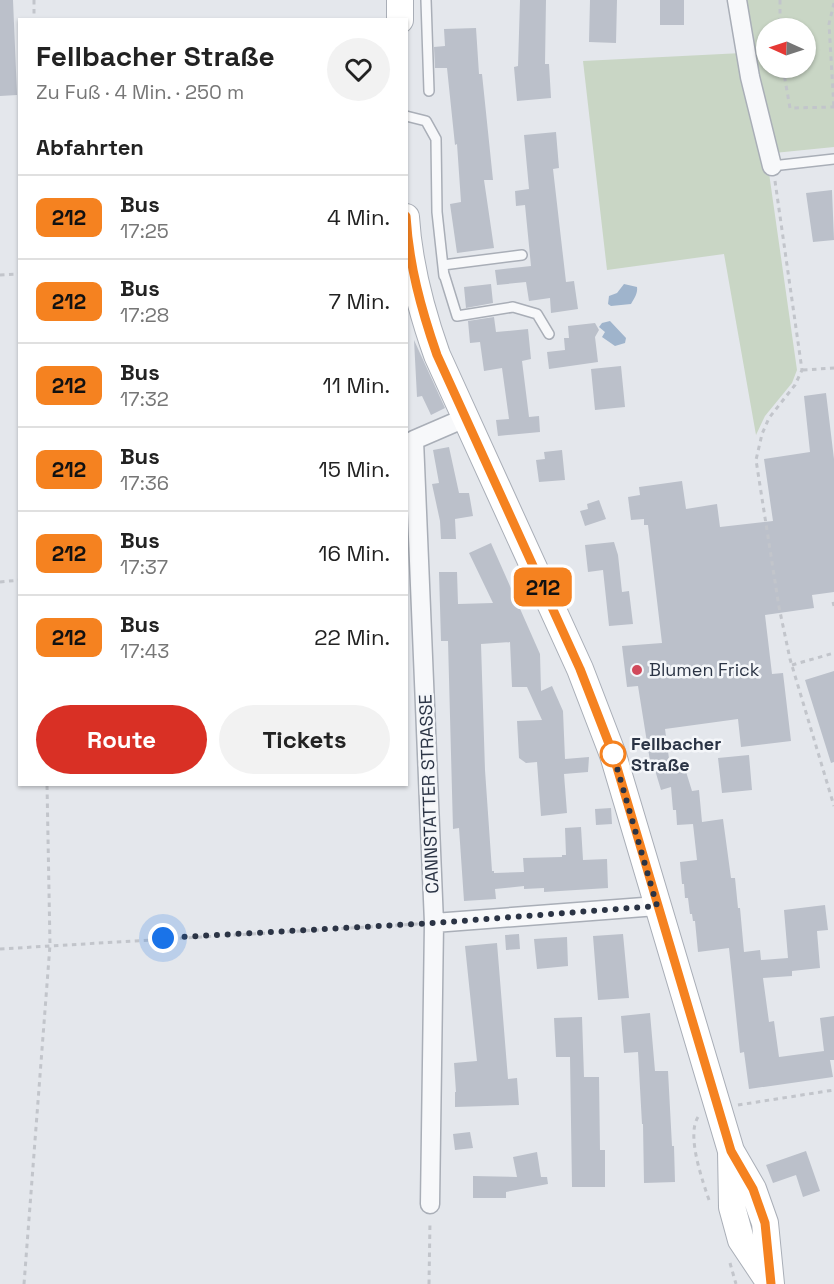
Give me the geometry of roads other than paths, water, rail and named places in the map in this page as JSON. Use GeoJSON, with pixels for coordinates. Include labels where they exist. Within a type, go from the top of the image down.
{"type":"FeatureCollection","features":[{"type":"Feature","properties":{"kind":"main road"},"geometry":{"type":"LineString","coordinates":[[400,0],[400,18]]}},
{"type":"Feature","properties":{"kind":"main road"},"geometry":{"type":"LineString","coordinates":[[409,256],[420,306],[437,355],[580,669],[613,754],[731,1151],[732,1207],[741,1240],[770,1284]]}},
{"type":"Feature","properties":{"kind":"street"},"geometry":{"type":"LineString","coordinates":[[737,0],[750,77],[773,170]]}},
{"type":"Feature","properties":{"kind":"street","name":"CANNSTATTER STRASSE"},"geometry":{"type":"LineString","coordinates":[[430,1204],[434,923],[414,440],[465,418]]}},
{"type":"Feature","properties":{"kind":"street"},"geometry":{"type":"LineString","coordinates":[[434,923],[657,906]]}},
{"type":"Feature","properties":{"kind":"lane"},"geometry":{"type":"LineString","coordinates":[[426,0],[429,92]]}},
{"type":"Feature","properties":{"kind":"lane"},"geometry":{"type":"LineString","coordinates":[[408,116],[426,121],[436,139],[437,212],[444,272],[457,316],[513,307],[537,314],[549,334]]}},
{"type":"Feature","properties":{"kind":"lane"},"geometry":{"type":"LineString","coordinates":[[773,170],[834,159]]}},
{"type":"Feature","properties":{"kind":"lane"},"geometry":{"type":"LineString","coordinates":[[444,272],[522,255]]}},
{"type":"Feature","properties":{"kind":"water"},"geometry":{"type":"Polygon","coordinates":[[[624,284],[637,287],[631,304],[611,306],[608,304],[609,296],[617,293],[624,284]]]}},
{"type":"Feature","properties":{"kind":"water"},"geometry":{"type":"Polygon","coordinates":[[[610,321],[626,338],[625,343],[615,346],[602,337],[605,332],[599,327],[602,323],[610,321]]]}},
{"type":"Feature","properties":{"kind":"place","name":"Blumen Frick"},"geometry":{"type":"Point","coordinates":[637,670]}},
{"type":"Feature","properties":{"kind":"place","name":"Fellbacher Straße"},"geometry":{"type":"Point","coordinates":[613,754]}}]}
